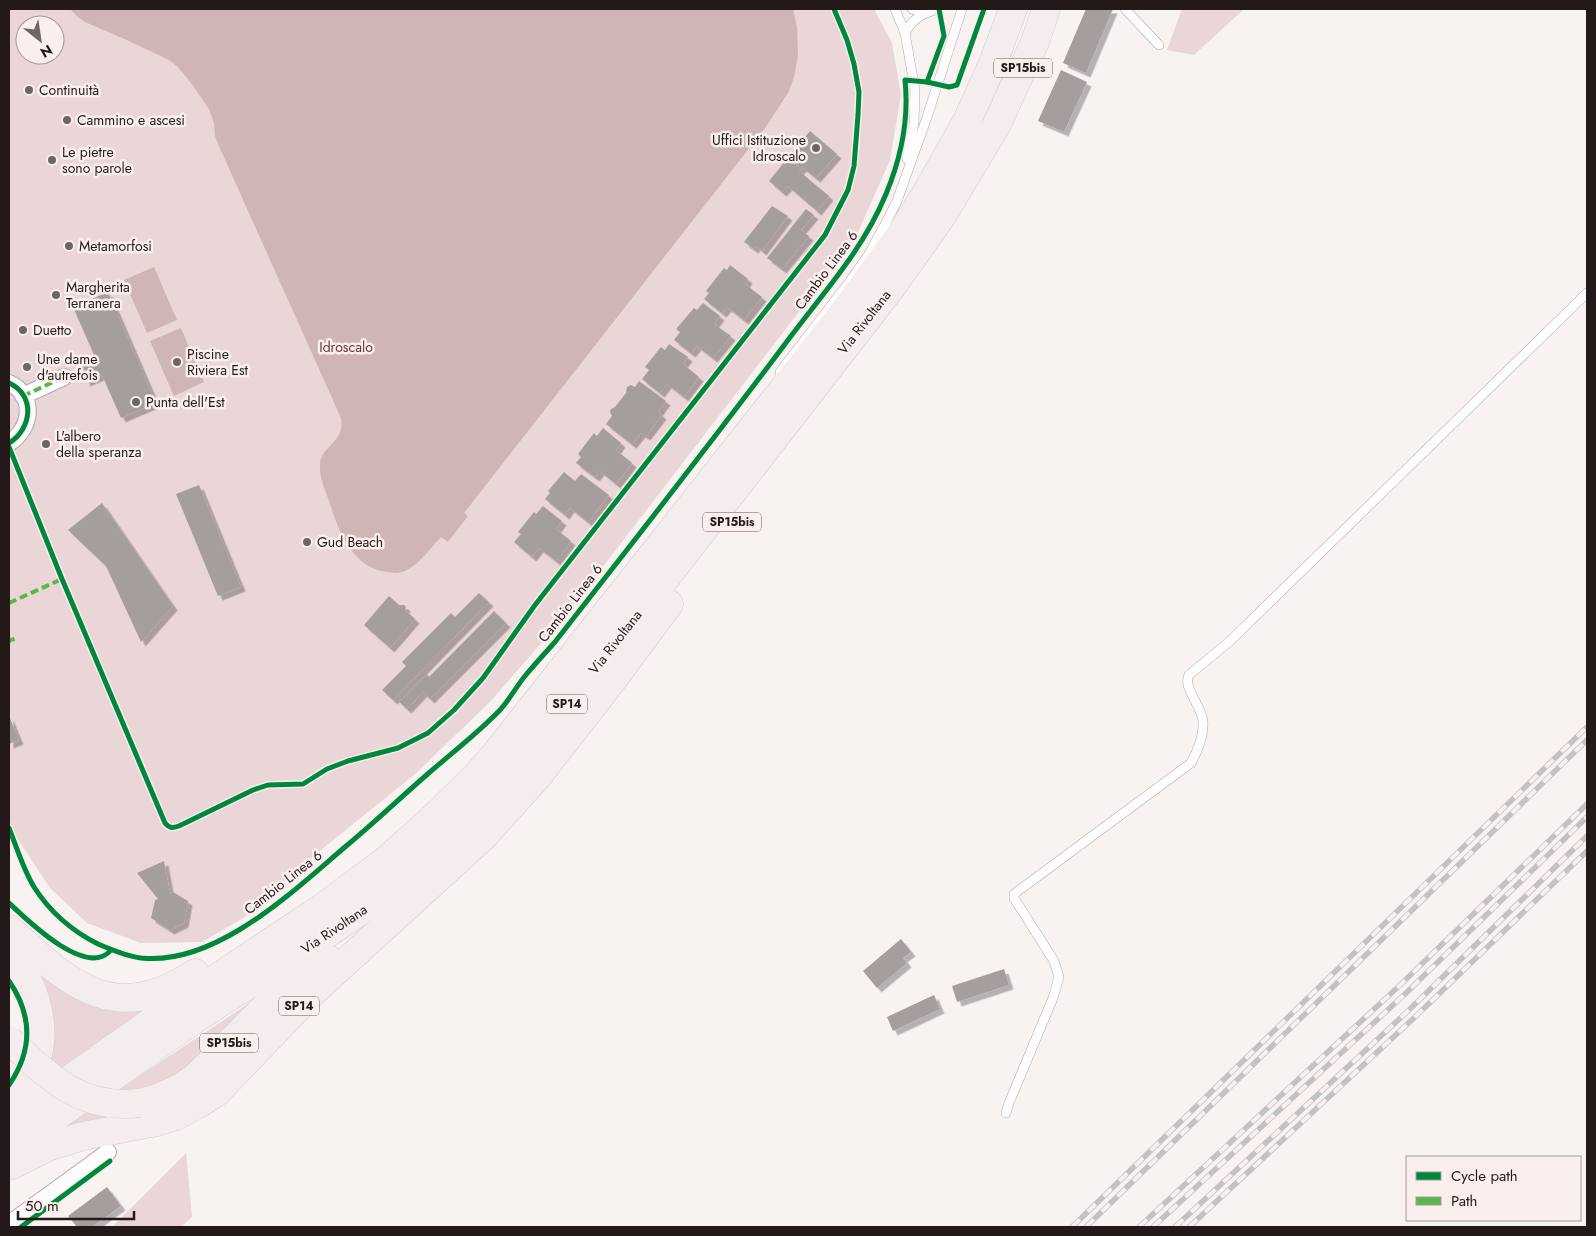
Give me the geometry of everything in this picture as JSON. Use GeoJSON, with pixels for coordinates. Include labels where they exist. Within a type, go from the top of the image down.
{"type":"FeatureCollection","features":[{"type":"Feature","properties":{"kind":"highway","name":"Via Rivoltana"},"geometry":{"type":"LineString","coordinates":[[9,1122],[158,1017],[323,907],[360,880],[398,850],[445,806],[497,752],[847,308],[903,231],[966,121],[996,57],[1013,9]]}},
{"type":"Feature","properties":{"kind":"highway","name":"Via Rivoltana"},"geometry":{"type":"LineString","coordinates":[[9,1152],[41,1127],[195,1019],[397,886],[446,843],[504,783],[891,288],[942,216],[996,126],[1035,42],[1046,9]]}},
{"type":"Feature","properties":{"kind":"highway","name":"SP15bis"},"geometry":{"type":"LineString","coordinates":[[9,1040],[61,1086],[78,1095],[119,1105],[140,1103],[163,1096],[186,1085],[196,1077],[280,993],[396,913],[427,889],[483,837],[538,776],[708,554],[855,349],[934,247],[977,172],[996,126]]}},
{"type":"Feature","properties":{"kind":"highway","name":"SP15bis"},"geometry":{"type":"LineString","coordinates":[[9,929],[53,968],[81,986],[98,993],[118,998],[135,998],[158,993],[179,983],[339,879],[370,856],[420,813],[492,740],[545,674],[625,591]]}},
{"type":"Feature","properties":{"kind":"highway","name":"SP14"},"geometry":{"type":"LineString","coordinates":[[9,1167],[22,1158],[50,1146],[83,1136],[170,1118],[186,1112],[208,1099],[217,1092],[313,992],[427,889]]}},
{"type":"Feature","properties":{"kind":"highway"},"geometry":{"type":"LineString","coordinates":[[9,956],[19,966],[31,985],[40,1015],[41,1030],[40,1046],[29,1076],[23,1087],[9,1103]]}},
{"type":"Feature","properties":{"kind":"highway"},"geometry":{"type":"LineString","coordinates":[[108,1152],[136,1134],[170,1118]]}},
{"type":"Feature","properties":{"kind":"street"},"geometry":{"type":"LineString","coordinates":[[23,396],[64,377]]}},
{"type":"Feature","properties":{"kind":"street"},"geometry":{"type":"LineString","coordinates":[[9,382],[23,396],[27,404],[28,413],[23,431],[9,443]]}},
{"type":"Feature","properties":{"kind":"street"},"geometry":{"type":"LineString","coordinates":[[9,1224],[108,1152]]}},
{"type":"Feature","properties":{"kind":"lane"},"geometry":{"type":"LineString","coordinates":[[895,9],[905,33],[915,90],[914,123],[902,185]]}},
{"type":"Feature","properties":{"kind":"lane"},"geometry":{"type":"LineString","coordinates":[[912,9],[927,12]]}},
{"type":"Feature","properties":{"kind":"lane"},"geometry":{"type":"LineString","coordinates":[[905,33],[914,19],[937,9]]}},
{"type":"Feature","properties":{"kind":"lane"},"geometry":{"type":"LineString","coordinates":[[772,383],[789,358],[850,281],[869,254],[888,219],[897,201],[936,93],[962,9]]}},
{"type":"Feature","properties":{"kind":"lane"},"geometry":{"type":"LineString","coordinates":[[1125,9],[1159,45]]}},
{"type":"Feature","properties":{"kind":"lane"},"geometry":{"type":"LineString","coordinates":[[1006,1113],[1053,998],[1059,977],[1054,961],[1014,898],[1014,894],[1191,763],[1204,724],[1202,712],[1187,684],[1189,675],[1230,641],[1587,293]]}},
{"type":"Feature","properties":{"kind":"lane"},"geometry":{"type":"LineString","coordinates":[[703,492],[744,424]]}},
{"type":"Feature","properties":{"kind":"green space","name":"Idroscalo"},"geometry":{"type":"Polygon","coordinates":[[[9,9],[874,9],[892,43],[901,95],[890,160],[855,239],[565,616],[490,702],[414,775],[311,858],[245,917],[202,942],[141,943],[87,923],[50,888],[15,835],[9,819],[9,9]]]}},
{"type":"Feature","properties":{"kind":"green space"},"geometry":{"type":"Polygon","coordinates":[[[1182,9],[1244,9],[1194,55],[1167,50],[1182,9]]]}},
{"type":"Feature","properties":{"kind":"green space"},"geometry":{"type":"Polygon","coordinates":[[[9,946],[157,1006],[64,1071],[43,1055],[9,946]]]}},
{"type":"Feature","properties":{"kind":"green space"},"geometry":{"type":"Polygon","coordinates":[[[278,984],[195,1066],[152,1089],[115,1092],[278,984]]]}},
{"type":"Feature","properties":{"kind":"green space"},"geometry":{"type":"Polygon","coordinates":[[[89,1108],[140,1112],[56,1132],[89,1108]]]}},
{"type":"Feature","properties":{"kind":"green space"},"geometry":{"type":"Polygon","coordinates":[[[186,1153],[192,1217],[181,1227],[112,1227],[186,1153]]]}},
{"type":"Feature","properties":{"kind":"shaded area","name":"Idroscalo"},"geometry":{"type":"Polygon","coordinates":[[[70,9],[793,9],[797,28],[798,56],[789,91],[765,128],[464,513],[468,516],[448,542],[441,537],[408,570],[396,573],[374,569],[363,563],[347,544],[336,521],[322,481],[320,464],[324,452],[340,433],[341,418],[218,144],[209,109],[178,67],[169,60],[85,22],[70,9]]]}},
{"type":"Feature","properties":{"kind":"shaded area","name":"Piscine Riviera Est"},"geometry":{"type":"Polygon","coordinates":[[[154,267],[177,320],[147,333],[124,280],[154,267]]]}},
{"type":"Feature","properties":{"kind":"shaded area","name":"Piscine Riviera Est"},"geometry":{"type":"Polygon","coordinates":[[[181,328],[204,382],[174,396],[150,341],[181,328]]]}},
{"type":"Feature","properties":{"kind":"building"},"geometry":{"type":"Polygon","coordinates":[[[1086,9],[1113,9],[1086,73],[1063,63],[1086,9]]]}},
{"type":"Feature","properties":{"kind":"building"},"geometry":{"type":"Polygon","coordinates":[[[1061,70],[1087,82],[1064,132],[1038,121],[1061,70]]]}},
{"type":"Feature","properties":{"kind":"building"},"geometry":{"type":"Polygon","coordinates":[[[810,131],[837,154],[816,178],[802,167],[799,171],[829,196],[817,211],[788,186],[782,192],[769,181],[810,131]]]}},
{"type":"Feature","properties":{"kind":"building"},"geometry":{"type":"Polygon","coordinates":[[[772,206],[788,216],[762,251],[756,246],[754,249],[744,242],[772,206]]]}},
{"type":"Feature","properties":{"kind":"building"},"geometry":{"type":"Polygon","coordinates":[[[806,209],[814,215],[801,230],[809,236],[782,269],[767,258],[806,209]]]}},
{"type":"Feature","properties":{"kind":"building"},"geometry":{"type":"Polygon","coordinates":[[[730,265],[748,279],[745,284],[762,297],[744,320],[727,307],[722,313],[704,299],[709,293],[706,291],[724,268],[727,270],[730,265]]]}},
{"type":"Feature","properties":{"kind":"building"},"geometry":{"type":"Polygon","coordinates":[[[108,292],[156,403],[121,418],[102,375],[86,382],[78,361],[94,355],[73,307],[108,292]]]}},
{"type":"Feature","properties":{"kind":"building"},"geometry":{"type":"Polygon","coordinates":[[[703,303],[720,316],[714,324],[731,336],[713,358],[697,346],[691,353],[674,340],[680,332],[676,329],[694,308],[697,310],[703,303]]]}},
{"type":"Feature","properties":{"kind":"building"},"geometry":{"type":"Polygon","coordinates":[[[669,344],[688,357],[683,364],[699,377],[684,397],[667,384],[660,393],[642,379],[649,370],[645,367],[661,347],[665,350],[669,344]]]}},
{"type":"Feature","properties":{"kind":"building"},"geometry":{"type":"Polygon","coordinates":[[[639,381],[666,401],[658,412],[662,415],[646,436],[641,433],[632,444],[606,424],[612,416],[611,409],[615,407],[626,393],[627,387],[631,385],[635,387],[639,381]]]}},
{"type":"Feature","properties":{"kind":"building"},"geometry":{"type":"Polygon","coordinates":[[[603,428],[621,443],[616,450],[632,463],[616,484],[600,471],[595,477],[576,463],[581,457],[578,454],[594,433],[597,436],[603,428]]]}},
{"type":"Feature","properties":{"kind":"building"},"geometry":{"type":"Polygon","coordinates":[[[564,472],[575,481],[581,474],[609,495],[588,522],[570,508],[565,515],[545,499],[550,493],[548,491],[564,472]]]}},
{"type":"Feature","properties":{"kind":"building"},"geometry":{"type":"Polygon","coordinates":[[[199,485],[241,587],[218,596],[176,494],[199,485]]]}},
{"type":"Feature","properties":{"kind":"building"},"geometry":{"type":"Polygon","coordinates":[[[102,503],[173,606],[141,642],[106,566],[68,530],[102,503]]]}},
{"type":"Feature","properties":{"kind":"building"},"geometry":{"type":"Polygon","coordinates":[[[543,506],[562,521],[556,529],[571,541],[556,561],[539,548],[532,557],[514,542],[521,534],[518,532],[534,512],[536,514],[543,506]]]}},
{"type":"Feature","properties":{"kind":"building"},"geometry":{"type":"Polygon","coordinates":[[[479,593],[489,602],[393,700],[382,690],[406,666],[402,662],[451,613],[455,617],[479,593]]]}},
{"type":"Feature","properties":{"kind":"building"},"geometry":{"type":"Polygon","coordinates":[[[389,596],[399,605],[404,605],[406,607],[405,610],[415,619],[390,648],[364,625],[389,596]]]}},
{"type":"Feature","properties":{"kind":"building"},"geometry":{"type":"Polygon","coordinates":[[[494,611],[506,623],[430,699],[423,692],[407,709],[399,702],[427,674],[429,677],[494,611]]]}},
{"type":"Feature","properties":{"kind":"building"},"geometry":{"type":"Polygon","coordinates":[[[9,716],[19,740],[9,744],[9,716]]]}},
{"type":"Feature","properties":{"kind":"building"},"geometry":{"type":"Polygon","coordinates":[[[164,861],[170,893],[173,892],[188,901],[184,923],[170,930],[151,918],[155,900],[158,899],[137,873],[164,861]]]}},
{"type":"Feature","properties":{"kind":"building"},"geometry":{"type":"Polygon","coordinates":[[[901,939],[911,952],[903,958],[907,963],[877,988],[863,971],[901,939]]]}},
{"type":"Feature","properties":{"kind":"building"},"geometry":{"type":"Polygon","coordinates":[[[1004,969],[1009,985],[957,1002],[952,986],[1004,969]]]}},
{"type":"Feature","properties":{"kind":"building"},"geometry":{"type":"Polygon","coordinates":[[[934,995],[940,1009],[893,1031],[887,1017],[934,995]]]}},
{"type":"Feature","properties":{"kind":"building"},"geometry":{"type":"Polygon","coordinates":[[[107,1187],[121,1206],[92,1227],[77,1227],[68,1216],[107,1187]]]}},
{"type":"Feature","properties":{"kind":"railway"},"geometry":{"type":"LineString","coordinates":[[1072,1227],[1587,727]]}},
{"type":"Feature","properties":{"kind":"railway"},"geometry":{"type":"LineString","coordinates":[[1086,1227],[1587,740]]}},
{"type":"Feature","properties":{"kind":"railway"},"geometry":{"type":"LineString","coordinates":[[1139,1227],[1398,987],[1587,804]]}},
{"type":"Feature","properties":{"kind":"railway"},"geometry":{"type":"LineString","coordinates":[[1153,1227],[1405,994],[1587,817]]}},
{"type":"Feature","properties":{"kind":"railway"},"geometry":{"type":"LineString","coordinates":[[1175,1227],[1409,1010],[1587,836]]}},
{"type":"Feature","properties":{"kind":"railway"},"geometry":{"type":"LineString","coordinates":[[1189,1227],[1415,1017],[1587,851]]}},
{"type":"Feature","properties":{"kind":"marked path"},"geometry":{"type":"LineString","coordinates":[[23,396],[64,377]]}},
{"type":"Feature","properties":{"kind":"marked path"},"geometry":{"type":"LineString","coordinates":[[9,603],[62,579]]}},
{"type":"Feature","properties":{"kind":"marked path"},"geometry":{"type":"LineString","coordinates":[[9,639],[9,641],[16,638]]}},
{"type":"Feature","properties":{"kind":"cycle path"},"geometry":{"type":"LineString","coordinates":[[9,447],[62,579],[165,823],[168,826],[173,828],[179,826],[253,790],[268,785],[303,784],[327,769],[348,761],[398,748],[428,733],[454,710],[483,678],[535,605],[825,235],[848,190],[854,166],[859,92],[847,40],[834,9]]}},
{"type":"Feature","properties":{"kind":"cycle path"},"geometry":{"type":"LineString","coordinates":[[927,82],[944,36],[939,9]]}},
{"type":"Feature","properties":{"kind":"cycle path","name":"Cambio Linea 6"},"geometry":{"type":"LineString","coordinates":[[9,828],[30,880],[54,913],[88,939],[114,951],[135,957],[169,957],[197,950],[225,938],[252,922],[302,884],[475,734],[507,702],[525,676],[555,642],[854,252],[877,214],[896,166],[905,123],[905,80],[949,87],[957,85],[984,9]]}},
{"type":"Feature","properties":{"kind":"cycle path"},"geometry":{"type":"LineString","coordinates":[[9,383],[18,388],[24,395],[28,412],[22,429],[17,437],[9,443]]}},
{"type":"Feature","properties":{"kind":"cycle path"},"geometry":{"type":"LineString","coordinates":[[9,903],[43,933],[73,952],[87,957],[100,957],[111,950]]}},
{"type":"Feature","properties":{"kind":"cycle path"},"geometry":{"type":"LineString","coordinates":[[9,981],[22,1007],[27,1033],[22,1059],[9,1085]]}},
{"type":"Feature","properties":{"kind":"cycle path"},"geometry":{"type":"LineString","coordinates":[[21,1227],[110,1161]]}},
{"type":"Feature","properties":{"kind":"place","name":"Continuità"},"geometry":{"type":"Point","coordinates":[29,90]}},
{"type":"Feature","properties":{"kind":"place","name":"Cammino e ascesi"},"geometry":{"type":"Point","coordinates":[67,120]}},
{"type":"Feature","properties":{"kind":"place","name":"Uffici Istituzione Idroscalo"},"geometry":{"type":"Point","coordinates":[816,148]}},
{"type":"Feature","properties":{"kind":"place","name":"Le pietre sono parole"},"geometry":{"type":"Point","coordinates":[52,160]}},
{"type":"Feature","properties":{"kind":"place","name":"Metamorfosi"},"geometry":{"type":"Point","coordinates":[69,246]}},
{"type":"Feature","properties":{"kind":"place","name":"Margherita Terranera"},"geometry":{"type":"Point","coordinates":[56,295]}},
{"type":"Feature","properties":{"kind":"place","name":"Duetto"},"geometry":{"type":"Point","coordinates":[23,330]}},
{"type":"Feature","properties":{"kind":"place","name":"Piscine Riviera Est"},"geometry":{"type":"Point","coordinates":[177,362]}},
{"type":"Feature","properties":{"kind":"place","name":"Une dame d'autrefois"},"geometry":{"type":"Point","coordinates":[27,367]}},
{"type":"Feature","properties":{"kind":"place","name":"Punta dell'Est"},"geometry":{"type":"Point","coordinates":[136,402]}},
{"type":"Feature","properties":{"kind":"place","name":"L'albero della speranza"},"geometry":{"type":"Point","coordinates":[46,444]}},
{"type":"Feature","properties":{"kind":"place","name":"Gud Beach"},"geometry":{"type":"Point","coordinates":[307,542]}}]}
